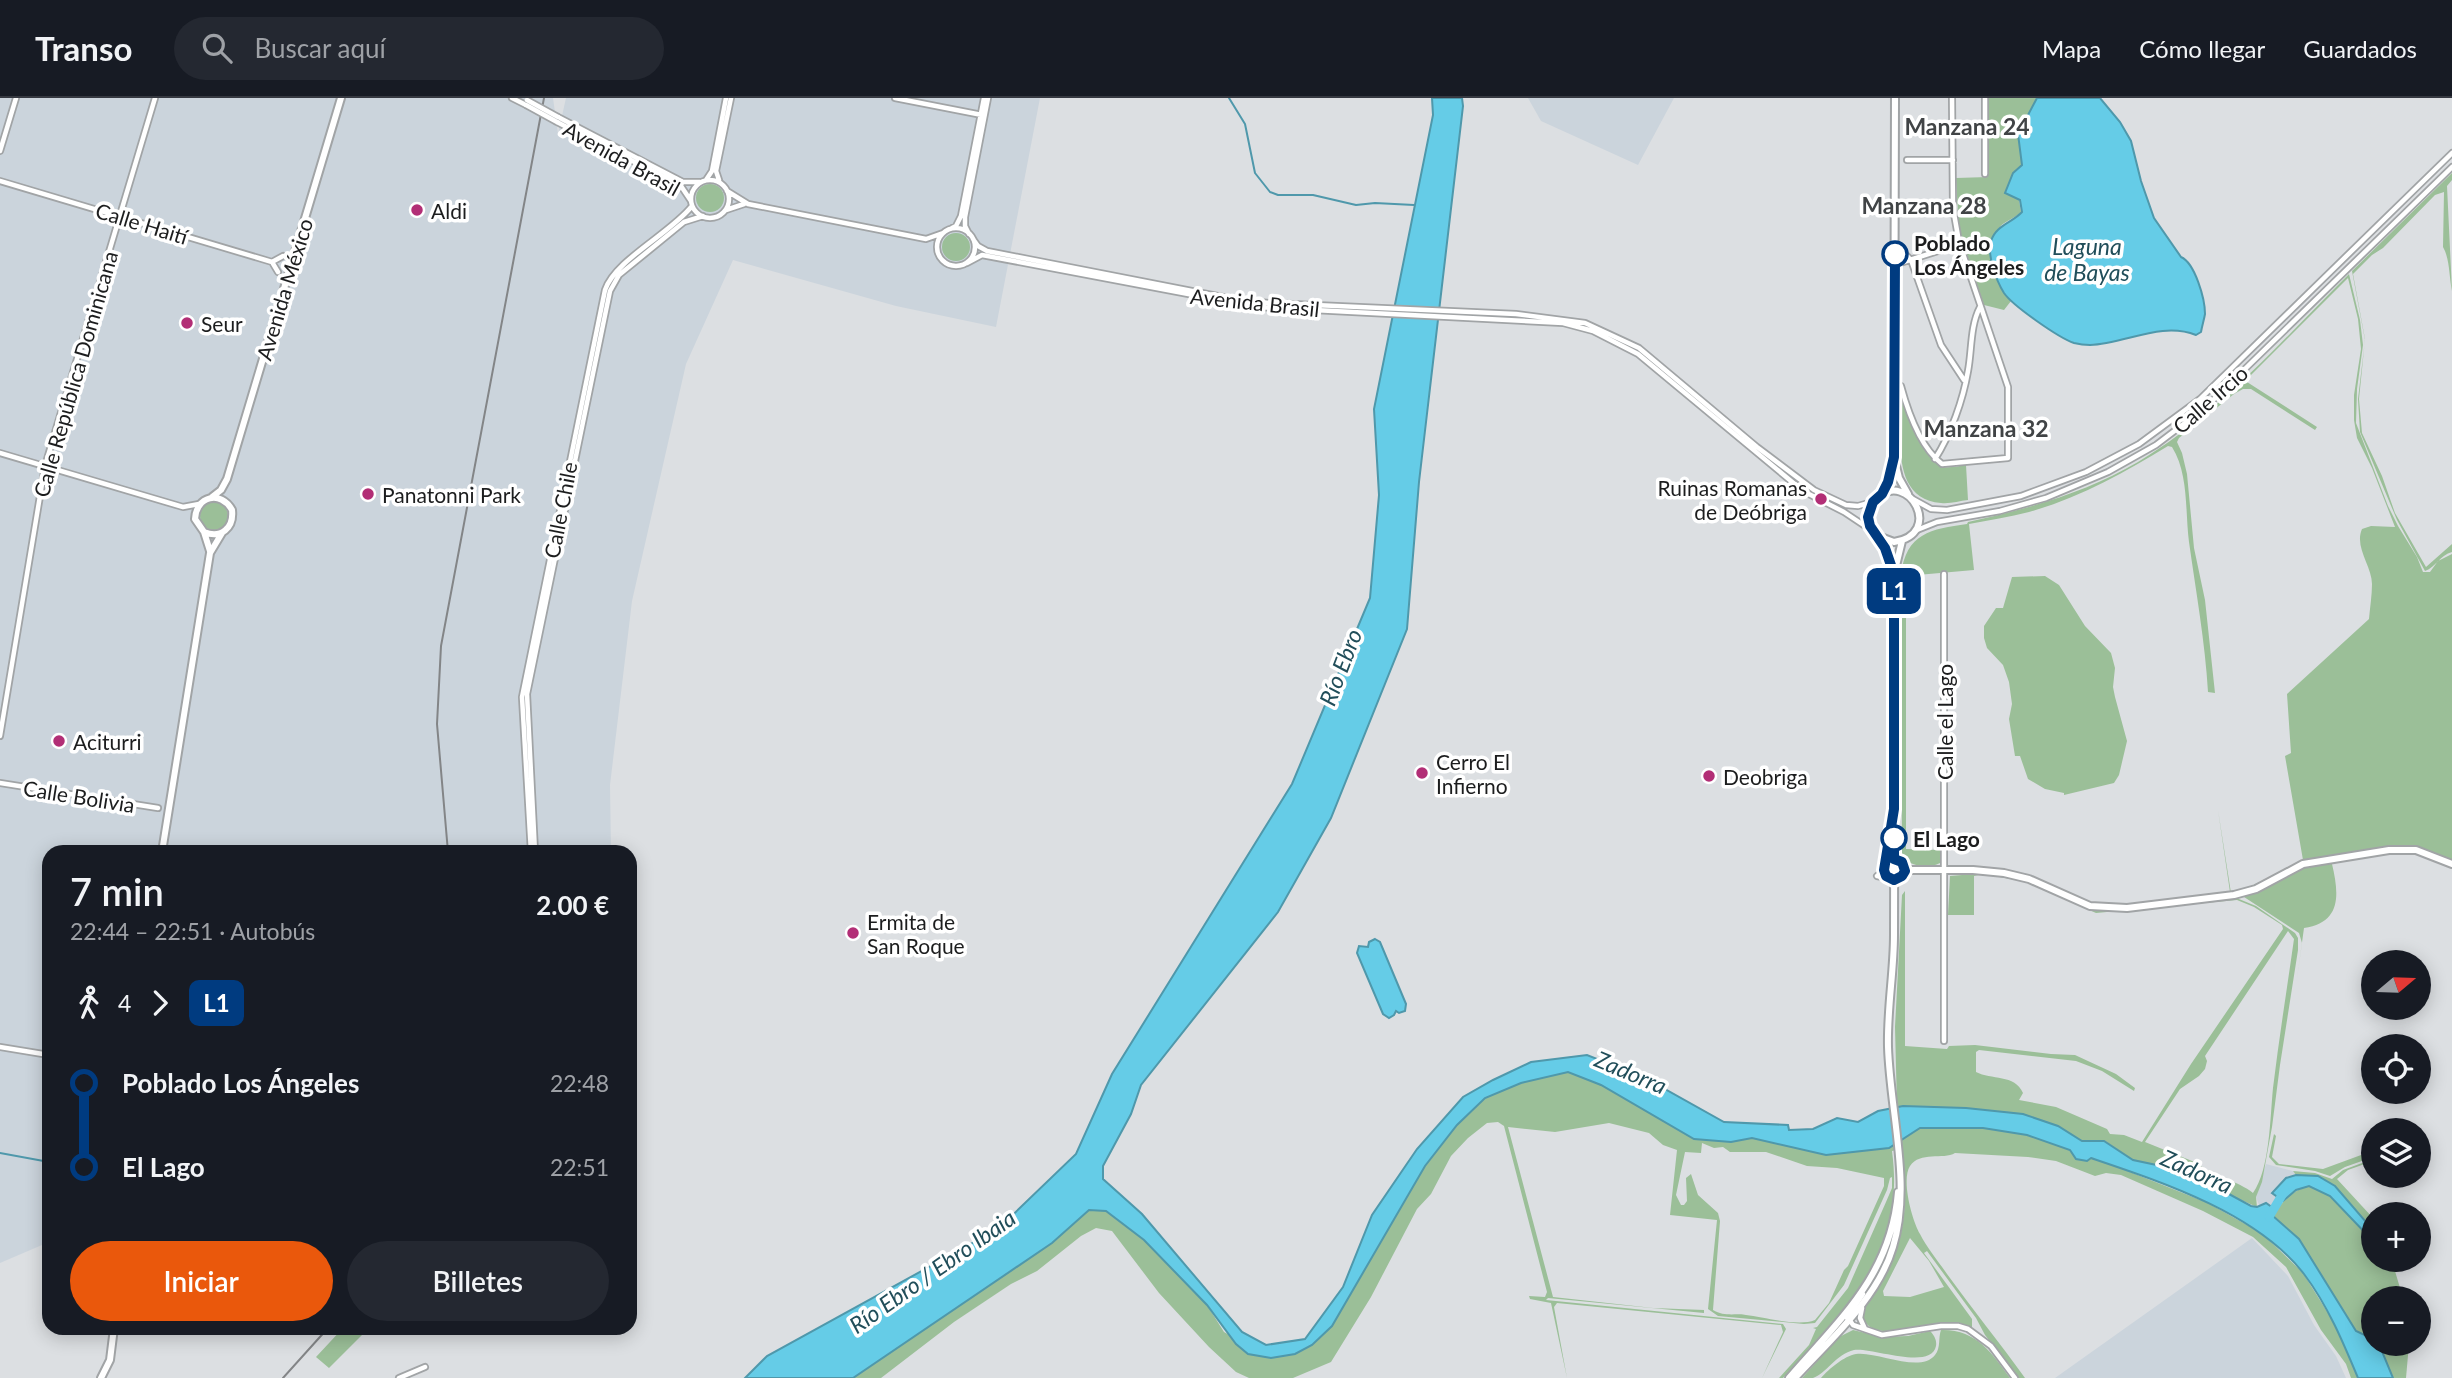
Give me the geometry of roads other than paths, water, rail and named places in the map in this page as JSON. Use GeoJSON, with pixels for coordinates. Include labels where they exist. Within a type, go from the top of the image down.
{"type":"FeatureCollection","features":[{"type":"Feature","properties":{"kind":"main road","name":"Avenida México"},"geometry":{"type":"LineString","coordinates":[[212,497],[221,490],[227,479],[341,98]]}},
{"type":"Feature","properties":{"kind":"main road"},"geometry":{"type":"LineString","coordinates":[[1876,535],[1885,541],[1902,541],[1916,529],[1919,513],[1899,478],[1894,457],[1895,98]]}},
{"type":"Feature","properties":{"kind":"main road"},"geometry":{"type":"LineString","coordinates":[[1894,457],[1882,494],[1873,502],[1868,517],[1890,559],[1894,574]]}},
{"type":"Feature","properties":{"kind":"main road","name":"Avenida México"},"geometry":{"type":"LineString","coordinates":[[227,479],[228,503]]}},
{"type":"Feature","properties":{"kind":"main road"},"geometry":{"type":"LineString","coordinates":[[1882,494],[1896,491],[1911,497]]}},
{"type":"Feature","properties":{"kind":"main road"},"geometry":{"type":"LineString","coordinates":[[163,845],[210,553],[233,519],[228,503],[212,497],[200,504],[195,519],[204,532],[210,553]]}},
{"type":"Feature","properties":{"kind":"main road"},"geometry":{"type":"LineString","coordinates":[[204,532],[216,535],[222,533]]}},
{"type":"Feature","properties":{"kind":"main road"},"geometry":{"type":"LineString","coordinates":[[1894,938],[1894,574],[1902,541]]}},
{"type":"Feature","properties":{"kind":"main road"},"geometry":{"type":"LineString","coordinates":[[1892,879],[1884,868],[1894,809]]}},
{"type":"Feature","properties":{"kind":"main road"},"geometry":{"type":"LineString","coordinates":[[1894,859],[1910,870],[2004,873],[2029,879],[2090,906],[2127,908],[2234,895],[2256,889],[2301,865],[2397,850],[2427,853],[2452,864]]}},
{"type":"Feature","properties":{"kind":"main road"},"geometry":{"type":"LineString","coordinates":[[1884,868],[1894,859]]}},
{"type":"Feature","properties":{"kind":"main road"},"geometry":{"type":"LineString","coordinates":[[1789,1378],[1849,1318],[1866,1296],[1886,1264],[1900,1221],[1902,1203],[1888,1023],[1898,891],[1905,871],[1903,865]]}},
{"type":"Feature","properties":{"kind":"main road"},"geometry":{"type":"LineString","coordinates":[[1892,879],[1910,870]]}},
{"type":"Feature","properties":{"kind":"main road"},"geometry":{"type":"LineString","coordinates":[[1795,1378],[1868,1284],[1890,1236],[1899,1179]]}},
{"type":"Feature","properties":{"kind":"main road"},"geometry":{"type":"LineString","coordinates":[[101,1378],[110,1360],[113,1335]]}},
{"type":"Feature","properties":{"kind":"street"},"geometry":{"type":"LineString","coordinates":[[0,151],[16,98]]}},
{"type":"Feature","properties":{"kind":"street","name":"Calle República Dominicana"},"geometry":{"type":"LineString","coordinates":[[0,736],[45,466],[155,98]]}},
{"type":"Feature","properties":{"kind":"street","name":"Avenida Brasil"},"geometry":{"type":"LineString","coordinates":[[512,98],[525,101],[681,186],[692,203]]}},
{"type":"Feature","properties":{"kind":"street"},"geometry":{"type":"LineString","coordinates":[[729,98],[712,171],[693,190],[692,203],[703,216],[715,217],[725,210],[748,204]]}},
{"type":"Feature","properties":{"kind":"street"},"geometry":{"type":"LineString","coordinates":[[729,98],[716,171],[727,191],[748,204],[926,239],[956,226],[961,216],[983,115]]}},
{"type":"Feature","properties":{"kind":"street"},"geometry":{"type":"LineString","coordinates":[[895,98],[983,115]]}},
{"type":"Feature","properties":{"kind":"street"},"geometry":{"type":"LineString","coordinates":[[986,98],[965,226],[978,246],[984,250],[1019,260]]}},
{"type":"Feature","properties":{"kind":"street"},"geometry":{"type":"LineString","coordinates":[[1894,382],[1901,386],[1918,431],[1935,459],[1942,464],[2008,457],[2008,387],[1960,244],[1953,208],[1952,98]]}},
{"type":"Feature","properties":{"kind":"street"},"geometry":{"type":"LineString","coordinates":[[1985,98],[1985,174]]}},
{"type":"Feature","properties":{"kind":"street","name":"Avenida Brasil"},"geometry":{"type":"LineString","coordinates":[[557,119],[683,182],[703,181]]}},
{"type":"Feature","properties":{"kind":"street","name":"Calle Ircio"},"geometry":{"type":"LineString","coordinates":[[1911,497],[1931,509],[1964,508],[2040,490],[2104,464],[2159,430],[2207,393],[2452,153]]}},
{"type":"Feature","properties":{"kind":"street"},"geometry":{"type":"LineString","coordinates":[[1907,160],[1952,160]]}},
{"type":"Feature","properties":{"kind":"street","name":"Calle Ircio"},"geometry":{"type":"LineString","coordinates":[[1911,536],[1919,529],[1937,522],[2000,511],[2056,494],[2108,472],[2156,445],[2206,407],[2452,167]]}},
{"type":"Feature","properties":{"kind":"street","name":"Calle Haití"},"geometry":{"type":"LineString","coordinates":[[0,181],[272,262]]}},
{"type":"Feature","properties":{"kind":"street"},"geometry":{"type":"LineString","coordinates":[[703,181],[722,184]]}},
{"type":"Feature","properties":{"kind":"street"},"geometry":{"type":"LineString","coordinates":[[725,210],[729,201],[727,191]]}},
{"type":"Feature","properties":{"kind":"street","name":"Calle Chile"},"geometry":{"type":"LineString","coordinates":[[533,845],[522,697],[606,290],[612,276],[681,219],[692,203]]}},
{"type":"Feature","properties":{"kind":"street","name":"Calle Chile"},"geometry":{"type":"LineString","coordinates":[[533,845],[527,694],[610,291],[619,275],[684,222],[703,216]]}},
{"type":"Feature","properties":{"kind":"street"},"geometry":{"type":"LineString","coordinates":[[952,228],[958,228],[971,236],[974,254],[967,263]]}},
{"type":"Feature","properties":{"kind":"street"},"geometry":{"type":"LineString","coordinates":[[937,251],[943,233]]}},
{"type":"Feature","properties":{"kind":"street"},"geometry":{"type":"LineString","coordinates":[[926,239],[943,262],[949,265],[961,266],[982,255],[1019,260]]}},
{"type":"Feature","properties":{"kind":"street"},"geometry":{"type":"LineString","coordinates":[[1895,244],[1911,260],[1941,345],[1961,373],[1965,385]]}},
{"type":"Feature","properties":{"kind":"street"},"geometry":{"type":"LineString","coordinates":[[1895,265],[1960,244]]}},
{"type":"Feature","properties":{"kind":"street"},"geometry":{"type":"LineString","coordinates":[[1895,253],[1911,260]]}},
{"type":"Feature","properties":{"kind":"street"},"geometry":{"type":"LineString","coordinates":[[278,272],[272,262],[283,256]]}},
{"type":"Feature","properties":{"kind":"street","name":"Avenida Brasil"},"geometry":{"type":"LineString","coordinates":[[1019,260],[1257,307],[1493,316],[1563,323],[1610,338],[1638,354],[1756,449]]}},
{"type":"Feature","properties":{"kind":"street"},"geometry":{"type":"LineString","coordinates":[[1935,459],[1965,385],[1975,318],[1981,306]]}},
{"type":"Feature","properties":{"kind":"street"},"geometry":{"type":"LineString","coordinates":[[1961,373],[1968,372]]}},
{"type":"Feature","properties":{"kind":"street"},"geometry":{"type":"LineString","coordinates":[[1756,449],[1806,485],[1831,499],[1850,506],[1873,502]]}},
{"type":"Feature","properties":{"kind":"street"},"geometry":{"type":"LineString","coordinates":[[1756,449],[1803,491],[1848,514],[1876,535]]}},
{"type":"Feature","properties":{"kind":"street"},"geometry":{"type":"LineString","coordinates":[[0,453],[183,507],[200,504]]}},
{"type":"Feature","properties":{"kind":"street"},"geometry":{"type":"LineString","coordinates":[[183,507],[195,519]]}},
{"type":"Feature","properties":{"kind":"street","name":"Calle el Lago"},"geometry":{"type":"LineString","coordinates":[[1944,575],[1944,1041]]}},
{"type":"Feature","properties":{"kind":"street","name":"Calle Bolivia"},"geometry":{"type":"LineString","coordinates":[[0,783],[158,808]]}},
{"type":"Feature","properties":{"kind":"street"},"geometry":{"type":"LineString","coordinates":[[0,1047],[42,1054]]}},
{"type":"Feature","properties":{"kind":"street"},"geometry":{"type":"LineString","coordinates":[[1866,1330],[1860,1318],[1860,1311],[1883,1276],[1886,1264]]}},
{"type":"Feature","properties":{"kind":"street"},"geometry":{"type":"LineString","coordinates":[[1868,1284],[1849,1314],[1849,1321],[1856,1327],[1888,1335],[1941,1326],[1968,1329],[1991,1346],[2015,1378]]}},
{"type":"Feature","properties":{"kind":"street"},"geometry":{"type":"LineString","coordinates":[[1849,1318],[1866,1330]]}},
{"type":"Feature","properties":{"kind":"street"},"geometry":{"type":"LineString","coordinates":[[1813,1355],[1841,1332],[1856,1327]]}},
{"type":"Feature","properties":{"kind":"street"},"geometry":{"type":"LineString","coordinates":[[399,1378],[425,1367]]}},
{"type":"Feature","properties":{"kind":"water","name":"Río Ebro / Ebro Ibaia"},"geometry":{"type":"Polygon","coordinates":[[[1432,98],[1462,98],[1419,482],[1407,629],[1331,818],[1278,912],[1141,1085],[1131,1114],[1103,1166],[1103,1179],[1142,1214],[1242,1332],[1266,1345],[1305,1339],[1343,1287],[1372,1215],[1417,1149],[1463,1097],[1531,1062],[1587,1055],[1645,1078],[1724,1122],[1788,1125],[1789,1130],[1813,1129],[1837,1118],[1858,1122],[1878,1111],[1903,1106],[1966,1108],[2023,1114],[2058,1126],[2082,1141],[2104,1141],[2133,1160],[2166,1167],[2216,1187],[2251,1206],[2257,1207],[2266,1203],[2276,1210],[2273,1216],[2299,1239],[2356,1331],[2361,1333],[2361,1356],[2384,1356],[2393,1378],[2358,1378],[2328,1311],[2304,1274],[2284,1252],[2235,1217],[2148,1178],[2091,1158],[2087,1161],[2076,1159],[2070,1150],[2027,1135],[1983,1128],[1920,1128],[1889,1148],[1826,1155],[1752,1138],[1731,1142],[1694,1139],[1601,1085],[1568,1072],[1521,1083],[1485,1098],[1457,1125],[1425,1166],[1332,1326],[1312,1345],[1295,1354],[1271,1358],[1248,1354],[1236,1344],[1207,1305],[1144,1240],[1106,1211],[1089,1210],[1052,1243],[853,1378],[745,1378],[767,1356],[998,1229],[1076,1154],[1112,1074],[1292,784],[1370,598],[1379,495],[1374,409],[1433,115],[1432,98]]]}},
{"type":"Feature","properties":{"kind":"water","name":"Laguna de Bayas"},"geometry":{"type":"Polygon","coordinates":[[[2037,98],[2100,98],[2120,122],[2131,141],[2154,218],[2181,257],[2191,266],[2198,282],[2205,314],[2201,332],[2196,335],[2183,331],[2156,332],[2103,344],[2076,343],[2037,321],[2004,293],[1993,268],[1991,241],[2000,228],[2022,212],[2020,200],[2005,193],[2013,173],[2022,165],[2018,134],[2037,98]]]}},
{"type":"Feature","properties":{"kind":"water"},"geometry":{"type":"Polygon","coordinates":[[[1375,939],[1380,942],[1406,1004],[1405,1011],[1396,1011],[1389,1018],[1383,1014],[1357,953],[1359,946],[1368,947],[1369,942],[1375,939]]]}},
{"type":"Feature","properties":{"kind":"water"},"geometry":{"type":"Polygon","coordinates":[[[2296,1175],[2318,1176],[2335,1186],[2361,1216],[2361,1228],[2330,1196],[2309,1186],[2296,1190],[2283,1201],[2272,1193],[2286,1178],[2296,1175]]]}},
{"type":"Feature","properties":{"kind":"waterway"},"geometry":{"type":"LineString","coordinates":[[1229,98],[1245,124],[1255,173],[1270,192],[1278,195],[1313,195],[1356,205],[1414,205]]}},
{"type":"Feature","properties":{"kind":"waterway"},"geometry":{"type":"LineString","coordinates":[[0,1153],[42,1161]]}},
{"type":"Feature","properties":{"kind":"waterway","name":"Zadorra"},"geometry":{"type":"LineString","coordinates":[[2269,1217],[2285,1190]]}},
{"type":"Feature","properties":{"kind":"railway"},"geometry":{"type":"LineString","coordinates":[[447,845],[437,724],[441,646],[544,98]]}},
{"type":"Feature","properties":{"kind":"railway"},"geometry":{"type":"LineString","coordinates":[[283,1378],[322,1335]]}},
{"type":"Feature","properties":{"kind":"place","name":"Aldi"},"geometry":{"type":"Point","coordinates":[417,210]}},
{"type":"Feature","properties":{"kind":"place","name":"Poblado Los Ángeles"},"geometry":{"type":"Point","coordinates":[1895,254]}},
{"type":"Feature","properties":{"kind":"place","name":"Seur"},"geometry":{"type":"Point","coordinates":[187,323]}},
{"type":"Feature","properties":{"kind":"place","name":"Panatonni Park"},"geometry":{"type":"Point","coordinates":[368,494]}},
{"type":"Feature","properties":{"kind":"place","name":"Ruinas Romanas de Deóbriga"},"geometry":{"type":"Point","coordinates":[1821,499]}},
{"type":"Feature","properties":{"kind":"place","name":"Aciturri"},"geometry":{"type":"Point","coordinates":[59,741]}},
{"type":"Feature","properties":{"kind":"place","name":"Cerro El Infierno"},"geometry":{"type":"Point","coordinates":[1422,773]}},
{"type":"Feature","properties":{"kind":"place","name":"Deobriga"},"geometry":{"type":"Point","coordinates":[1709,776]}},
{"type":"Feature","properties":{"kind":"place","name":"El Lago"},"geometry":{"type":"Point","coordinates":[1894,838]}},
{"type":"Feature","properties":{"kind":"place","name":"Ermita de San Roque"},"geometry":{"type":"Point","coordinates":[853,933]}},
{"type":"Feature","properties":{"kind":"district","name":"Manzana 24"},"geometry":{"type":"Point","coordinates":[1967,126]}},
{"type":"Feature","properties":{"kind":"district","name":"Manzana 28"},"geometry":{"type":"Point","coordinates":[1924,205]}},
{"type":"Feature","properties":{"kind":"district","name":"Manzana 32"},"geometry":{"type":"Point","coordinates":[1986,428]}},
{"type":"Feature","properties":{"kind":"water label","name":"Río Ebro"},"geometry":{"type":"Point","coordinates":[1340,667]}}]}
